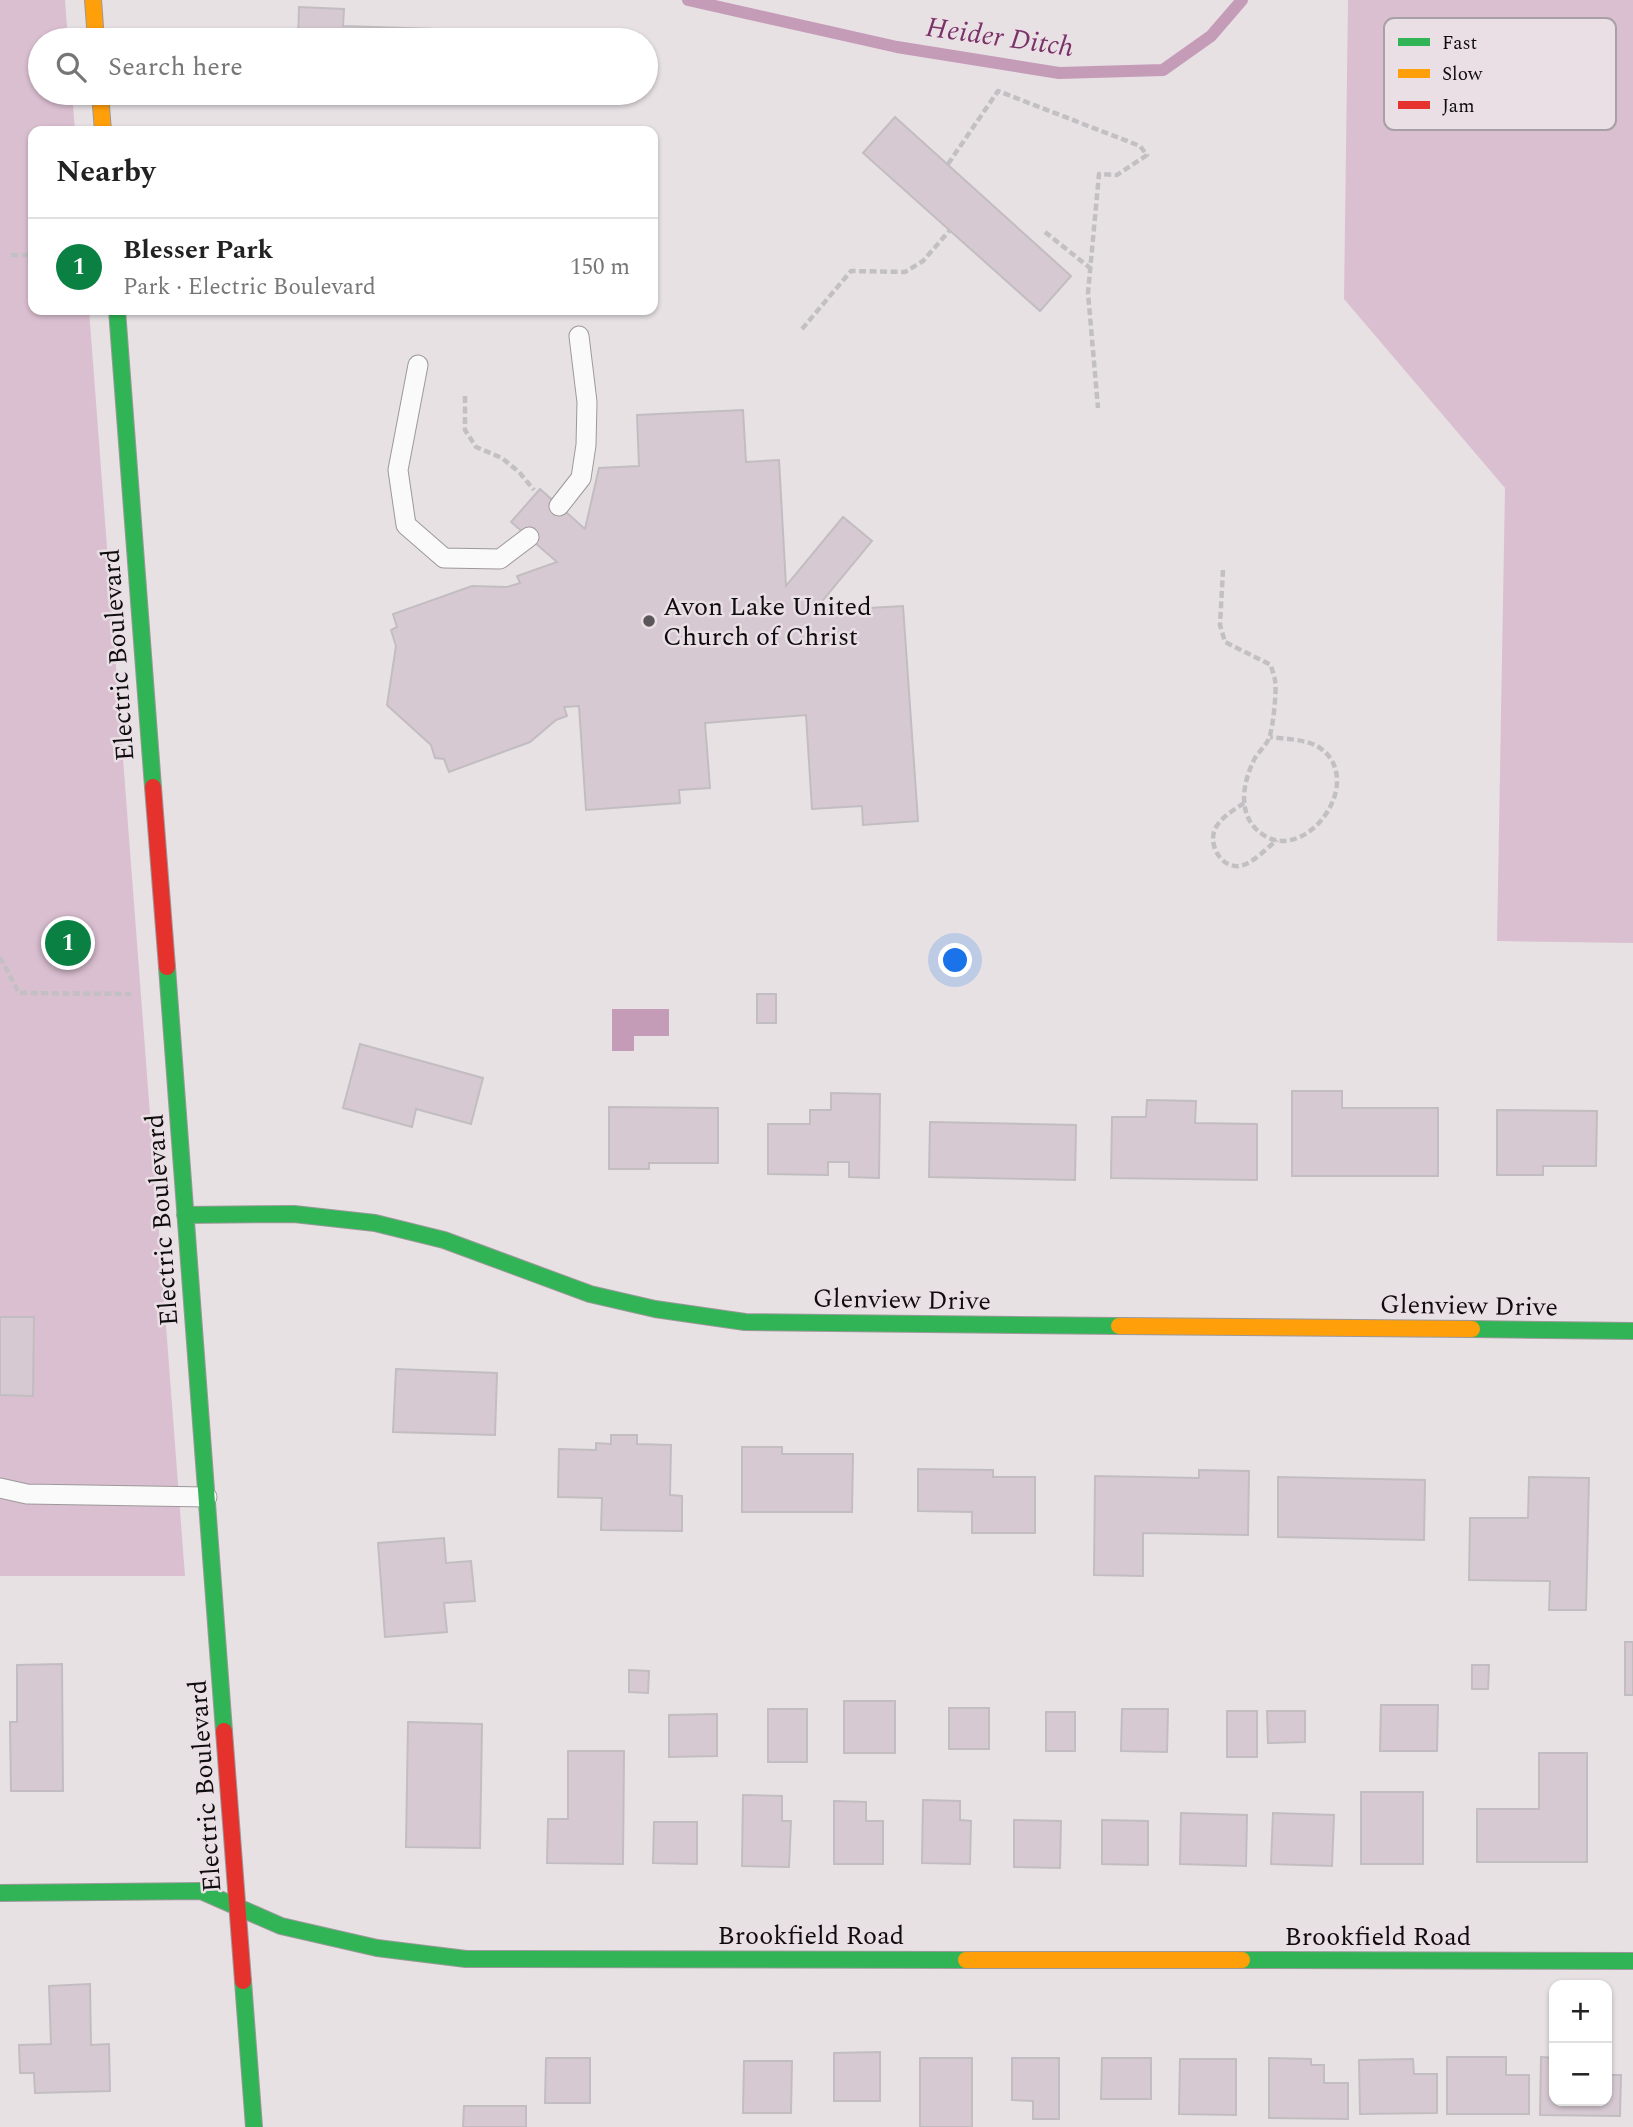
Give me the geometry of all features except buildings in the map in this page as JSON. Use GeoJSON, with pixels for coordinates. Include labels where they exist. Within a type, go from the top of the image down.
{"type":"FeatureCollection","features":[{"type":"Feature","properties":{"kind":"street"},"geometry":{"type":"LineString","coordinates":[[93,0],[95,28]]}},
{"type":"Feature","properties":{"kind":"street"},"geometry":{"type":"LineString","coordinates":[[101,105],[103,126]]}},
{"type":"Feature","properties":{"kind":"street","name":"Electric Boulevard"},"geometry":{"type":"LineString","coordinates":[[117,315],[254,2127]]}},
{"type":"Feature","properties":{"kind":"street","name":"Glenview Drive"},"geometry":{"type":"LineString","coordinates":[[185,1215],[291,1214],[401,1228],[457,1244],[568,1287],[626,1304],[745,1322],[1633,1331]]}},
{"type":"Feature","properties":{"kind":"street","name":"Brookfield Road"},"geometry":{"type":"LineString","coordinates":[[0,1893],[201,1891],[281,1926],[377,1948],[466,1959],[1633,1961]]}},
{"type":"Feature","properties":{"kind":"lane"},"geometry":{"type":"LineString","coordinates":[[559,506],[581,478],[586,445],[587,401],[579,336]]}},
{"type":"Feature","properties":{"kind":"lane"},"geometry":{"type":"LineString","coordinates":[[418,365],[398,470],[406,524],[444,558],[500,559],[528,537]]}},
{"type":"Feature","properties":{"kind":"lane"},"geometry":{"type":"LineString","coordinates":[[0,1489],[27,1494],[206,1497]]}},
{"type":"Feature","properties":{"kind":"path"},"geometry":{"type":"LineString","coordinates":[[948,164],[998,91],[1140,146],[1147,155],[1117,175],[1099,174],[1088,293],[1098,408]]}},
{"type":"Feature","properties":{"kind":"path"},"geometry":{"type":"LineString","coordinates":[[802,329],[851,271],[905,272],[923,261],[950,230]]}},
{"type":"Feature","properties":{"kind":"path"},"geometry":{"type":"LineString","coordinates":[[1045,232],[1090,269]]}},
{"type":"Feature","properties":{"kind":"path"},"geometry":{"type":"LineString","coordinates":[[11,255],[28,255]]}},
{"type":"Feature","properties":{"kind":"path"},"geometry":{"type":"LineString","coordinates":[[465,396],[465,430],[476,447],[502,458],[519,472],[537,493]]}},
{"type":"Feature","properties":{"kind":"path"},"geometry":{"type":"LineString","coordinates":[[1223,570],[1220,625],[1225,642],[1270,665],[1276,682],[1270,737],[1254,760],[1244,790],[1245,813],[1257,830],[1270,839],[1290,840],[1309,833],[1325,817],[1336,800],[1336,778],[1330,758],[1316,745],[1270,737]]}},
{"type":"Feature","properties":{"kind":"path"},"geometry":{"type":"LineString","coordinates":[[1244,802],[1222,819],[1214,831],[1214,844],[1221,861],[1232,866],[1245,865],[1278,840]]}},
{"type":"Feature","properties":{"kind":"path"},"geometry":{"type":"LineString","coordinates":[[0,957],[19,993],[138,993]]}},
{"type":"Feature","properties":{"kind":"shaded area"},"geometry":{"type":"Polygon","coordinates":[[[0,0],[65,0],[67,28],[28,28],[28,105],[73,105],[75,126],[28,126],[28,315],[89,315],[185,1576],[0,1576],[0,0]]]}},
{"type":"Feature","properties":{"kind":"shaded area"},"geometry":{"type":"Polygon","coordinates":[[[1348,0],[1633,0],[1633,943],[1497,941],[1505,488],[1344,299],[1348,0]]]}},
{"type":"Feature","properties":{"kind":"shaded area"},"geometry":{"type":"Polygon","coordinates":[[[612,1009],[669,1009],[669,1036],[634,1036],[634,1051],[612,1051],[612,1009]]]}},
{"type":"Feature","properties":{"kind":"waterway","name":"Heider Ditch"},"geometry":{"type":"LineString","coordinates":[[688,0],[897,47],[1059,73],[1163,70],[1211,36],[1242,0]]}},
{"type":"Feature","properties":{"kind":"traffic: fast"},"geometry":{"type":"LineString","coordinates":[[117,315],[153,787]]}},
{"type":"Feature","properties":{"kind":"traffic: fast"},"geometry":{"type":"LineString","coordinates":[[167,967],[224,1731]]}},
{"type":"Feature","properties":{"kind":"traffic: fast"},"geometry":{"type":"LineString","coordinates":[[185,1215],[294,1214],[375,1223],[444,1240],[590,1294],[655,1309],[745,1322],[1119,1326]]}},
{"type":"Feature","properties":{"kind":"traffic: fast"},"geometry":{"type":"LineString","coordinates":[[1472,1329],[1633,1331]]}},
{"type":"Feature","properties":{"kind":"traffic: fast"},"geometry":{"type":"LineString","coordinates":[[0,1893],[201,1891],[281,1926],[377,1948],[466,1959],[966,1960]]}},
{"type":"Feature","properties":{"kind":"traffic: fast"},"geometry":{"type":"LineString","coordinates":[[1242,1960],[1633,1961]]}},
{"type":"Feature","properties":{"kind":"traffic: fast"},"geometry":{"type":"LineString","coordinates":[[243,1981],[254,2127]]}},
{"type":"Feature","properties":{"kind":"traffic: slow"},"geometry":{"type":"LineString","coordinates":[[93,0],[95,28]]}},
{"type":"Feature","properties":{"kind":"traffic: slow"},"geometry":{"type":"LineString","coordinates":[[101,105],[103,126]]}},
{"type":"Feature","properties":{"kind":"traffic: slow"},"geometry":{"type":"LineString","coordinates":[[1119,1326],[1472,1329]]}},
{"type":"Feature","properties":{"kind":"traffic: slow"},"geometry":{"type":"LineString","coordinates":[[966,1960],[1242,1960]]}},
{"type":"Feature","properties":{"kind":"traffic: jam"},"geometry":{"type":"LineString","coordinates":[[153,787],[167,967]]}},
{"type":"Feature","properties":{"kind":"traffic: jam"},"geometry":{"type":"LineString","coordinates":[[224,1731],[243,1981]]}},
{"type":"Feature","properties":{"kind":"place","name":"Avon Lake United Church of Christ"},"geometry":{"type":"Point","coordinates":[649,621]}},
{"type":"Feature","properties":{"kind":"place","name":"Blesser Park"},"geometry":{"type":"Point","coordinates":[68,943]}}]}
